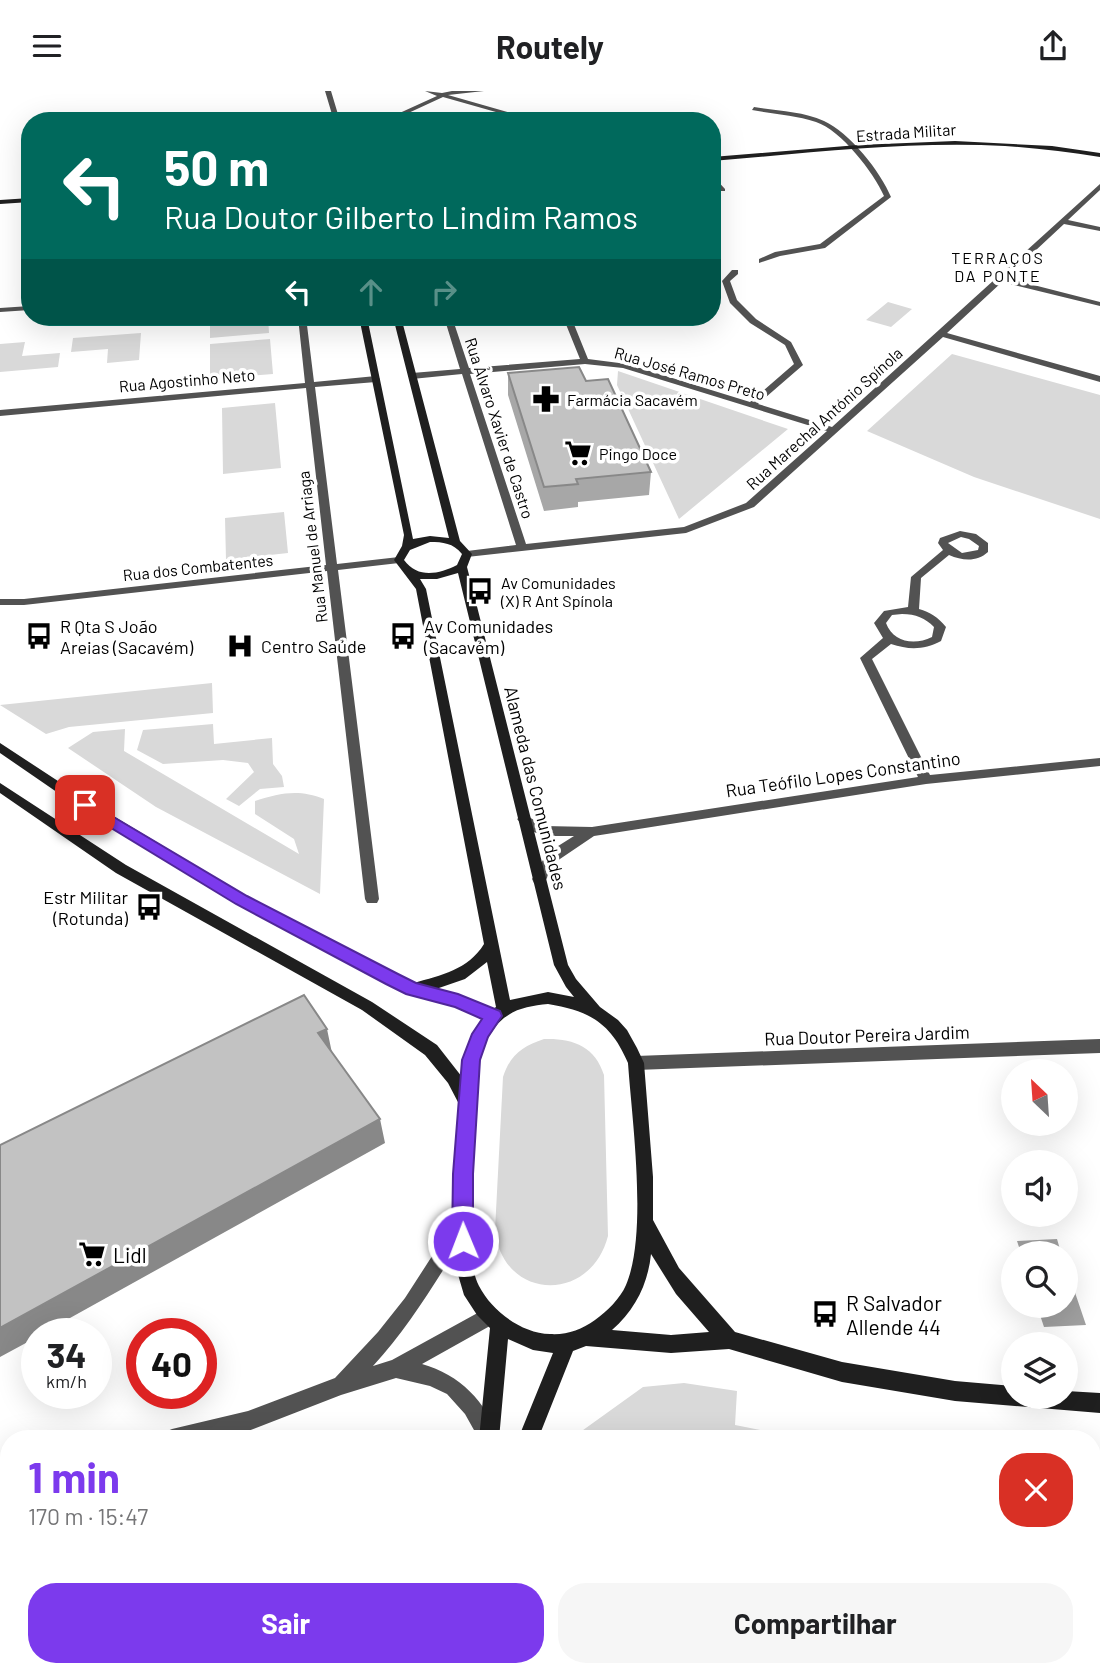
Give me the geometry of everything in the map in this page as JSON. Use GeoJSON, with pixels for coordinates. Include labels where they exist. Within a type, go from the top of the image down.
{"type":"FeatureCollection","features":[{"type":"Feature","properties":{"kind":"street"},"geometry":{"type":"LineString","coordinates":[[328,91],[334,112]]}},
{"type":"Feature","properties":{"kind":"street"},"geometry":{"type":"LineString","coordinates":[[428,91],[502,112]]}},
{"type":"Feature","properties":{"kind":"street"},"geometry":{"type":"LineString","coordinates":[[404,112],[443,95],[481,91]]}},
{"type":"Feature","properties":{"kind":"street"},"geometry":{"type":"LineString","coordinates":[[754,109],[823,123],[853,149],[884,184],[888,197],[822,246],[778,254],[762,261]]}},
{"type":"Feature","properties":{"kind":"street","name":"Estrada Militar"},"geometry":{"type":"LineString","coordinates":[[721,158],[1002,142],[1032,143],[1100,155]]}},
{"type":"Feature","properties":{"kind":"street","name":"Rua Marechal António Spínola"},"geometry":{"type":"LineString","coordinates":[[467,554],[686,530],[750,505],[941,334],[1100,186]]}},
{"type":"Feature","properties":{"kind":"street"},"geometry":{"type":"LineString","coordinates":[[0,202],[21,201]]}},
{"type":"Feature","properties":{"kind":"street"},"geometry":{"type":"LineString","coordinates":[[1062,221],[1100,229]]}},
{"type":"Feature","properties":{"kind":"street"},"geometry":{"type":"LineString","coordinates":[[735,272],[726,281],[733,301],[753,321],[788,344],[799,365],[752,405]]}},
{"type":"Feature","properties":{"kind":"street"},"geometry":{"type":"LineString","coordinates":[[1000,279],[1100,304]]}},
{"type":"Feature","properties":{"kind":"street"},"geometry":{"type":"LineString","coordinates":[[0,310],[21,309]]}},
{"type":"Feature","properties":{"kind":"street","name":"Rua Manuel de Arriaga"},"geometry":{"type":"LineString","coordinates":[[303,326],[372,899]]}},
{"type":"Feature","properties":{"kind":"street"},"geometry":{"type":"LineString","coordinates":[[365,326],[408,535],[407,546]]}},
{"type":"Feature","properties":{"kind":"street"},"geometry":{"type":"LineString","coordinates":[[399,326],[455,542]]}},
{"type":"Feature","properties":{"kind":"street","name":"Rua Álvaro Xavier de Castro"},"geometry":{"type":"LineString","coordinates":[[451,326],[522,548]]}},
{"type":"Feature","properties":{"kind":"street"},"geometry":{"type":"LineString","coordinates":[[571,326],[585,361]]}},
{"type":"Feature","properties":{"kind":"street"},"geometry":{"type":"LineString","coordinates":[[941,334],[1100,379]]}},
{"type":"Feature","properties":{"kind":"street","name":"Rua José Ramos Preto"},"geometry":{"type":"LineString","coordinates":[[412,376],[585,361],[624,366],[833,429]]}},
{"type":"Feature","properties":{"kind":"street","name":"Rua Agostinho Neto"},"geometry":{"type":"LineString","coordinates":[[0,412],[376,379]]}},
{"type":"Feature","properties":{"kind":"street"},"geometry":{"type":"LineString","coordinates":[[411,573],[437,577],[462,567],[467,554],[463,547],[455,542],[430,538],[407,546],[399,561],[421,589],[492,943],[498,1012]]}},
{"type":"Feature","properties":{"kind":"street"},"geometry":{"type":"LineString","coordinates":[[913,611],[916,577],[948,551]]}},
{"type":"Feature","properties":{"kind":"street","name":"Rua dos Combatentes"},"geometry":{"type":"LineString","coordinates":[[0,602],[24,602],[399,561]]}},
{"type":"Feature","properties":{"kind":"street","name":"Alameda das Comunidades"},"geometry":{"type":"LineString","coordinates":[[462,567],[561,965],[571,983],[594,1009],[610,1020],[621,1033],[636,1063]]}},
{"type":"Feature","properties":{"kind":"street"},"geometry":{"type":"LineString","coordinates":[[896,611],[913,611],[936,621],[940,627],[937,639],[921,646],[911,646],[890,639],[881,630],[882,618],[896,611]]}},
{"type":"Feature","properties":{"kind":"street"},"geometry":{"type":"LineString","coordinates":[[890,639],[866,658],[926,779]]}},
{"type":"Feature","properties":{"kind":"street"},"geometry":{"type":"LineString","coordinates":[[0,747],[85,805],[241,900],[412,989],[498,1012]]}},
{"type":"Feature","properties":{"kind":"street","name":"Rua Teófilo Lopes Constantino"},"geometry":{"type":"LineString","coordinates":[[524,819],[541,831],[592,832],[926,779],[1100,762]]}},
{"type":"Feature","properties":{"kind":"street"},"geometry":{"type":"LineString","coordinates":[[0,787],[121,869],[368,1006],[431,1050],[454,1078],[468,1106]]}},
{"type":"Feature","properties":{"kind":"street","name":"Rua Teófilo Lopes Constantino"},"geometry":{"type":"LineString","coordinates":[[539,879],[552,857],[592,832]]}},
{"type":"Feature","properties":{"kind":"street"},"geometry":{"type":"LineString","coordinates":[[412,989],[458,977],[481,961],[492,943]]}},
{"type":"Feature","properties":{"kind":"street"},"geometry":{"type":"LineString","coordinates":[[594,1009],[572,1001],[548,998],[533,999],[498,1012],[480,1034],[471,1060],[462,1224],[467,1277],[475,1297],[495,1320],[516,1335],[537,1342],[577,1340],[671,1345],[729,1340],[842,1372],[1001,1396]]}},
{"type":"Feature","properties":{"kind":"street","name":"Rua Doutor Pereira Jardim"},"geometry":{"type":"LineString","coordinates":[[636,1063],[1100,1046]]}},
{"type":"Feature","properties":{"kind":"street"},"geometry":{"type":"LineString","coordinates":[[532,1430],[577,1340],[608,1323],[627,1301],[641,1268],[645,1221],[636,1063]]}},
{"type":"Feature","properties":{"kind":"street"},"geometry":{"type":"LineString","coordinates":[[645,1221],[657,1251],[676,1284],[729,1340]]}},
{"type":"Feature","properties":{"kind":"street"},"geometry":{"type":"LineString","coordinates":[[341,1385],[385,1339],[411,1304],[462,1224]]}},
{"type":"Feature","properties":{"kind":"street"},"geometry":{"type":"LineString","coordinates":[[212,1430],[248,1422],[341,1385],[396,1368],[495,1320]]}},
{"type":"Feature","properties":{"kind":"street"},"geometry":{"type":"LineString","coordinates":[[489,1430],[495,1320]]}},
{"type":"Feature","properties":{"kind":"street"},"geometry":{"type":"LineString","coordinates":[[396,1368],[429,1374],[455,1386],[474,1409],[485,1430]]}},
{"type":"Feature","properties":{"kind":"street"},"geometry":{"type":"LineString","coordinates":[[1078,1401],[1100,1403]]}},
{"type":"Feature","properties":{"kind":"shaded area"},"geometry":{"type":"Polygon","coordinates":[[[888,302],[912,309],[891,327],[866,320],[888,302]]]}},
{"type":"Feature","properties":{"kind":"shaded area"},"geometry":{"type":"Polygon","coordinates":[[[210,326],[269,326],[269,333],[210,338],[210,326]]]}},
{"type":"Feature","properties":{"kind":"shaded area"},"geometry":{"type":"Polygon","coordinates":[[[141,333],[139,360],[107,363],[108,349],[71,352],[73,338],[141,333]]]}},
{"type":"Feature","properties":{"kind":"shaded area"},"geometry":{"type":"Polygon","coordinates":[[[270,339],[273,374],[210,379],[210,344],[270,339]]]}},
{"type":"Feature","properties":{"kind":"shaded area"},"geometry":{"type":"Polygon","coordinates":[[[25,342],[22,356],[60,353],[58,367],[0,372],[0,344],[25,342]]]}},
{"type":"Feature","properties":{"kind":"shaded area"},"geometry":{"type":"Polygon","coordinates":[[[952,354],[1100,395],[1100,519],[974,477],[867,431],[952,354]]]}},
{"type":"Feature","properties":{"kind":"shaded area"},"geometry":{"type":"Polygon","coordinates":[[[618,371],[788,429],[679,519],[617,385],[618,371]]]}},
{"type":"Feature","properties":{"kind":"shaded area"},"geometry":{"type":"Polygon","coordinates":[[[275,403],[281,468],[223,474],[222,408],[275,403]]]}},
{"type":"Feature","properties":{"kind":"shaded area"},"geometry":{"type":"Polygon","coordinates":[[[284,512],[288,553],[226,560],[225,518],[284,512]]]}},
{"type":"Feature","properties":{"kind":"shaded area"},"geometry":{"type":"Polygon","coordinates":[[[212,683],[213,713],[69,727],[46,734],[0,705],[212,683]]]}},
{"type":"Feature","properties":{"kind":"shaded area"},"geometry":{"type":"Polygon","coordinates":[[[213,724],[214,744],[272,738],[273,764],[282,776],[284,787],[260,789],[239,806],[226,799],[254,772],[248,763],[223,760],[163,764],[137,750],[143,730],[213,724]]]}},
{"type":"Feature","properties":{"kind":"shaded area"},"geometry":{"type":"Polygon","coordinates":[[[125,729],[124,751],[299,854],[294,839],[255,814],[255,801],[290,793],[324,799],[320,894],[156,807],[68,748],[93,732],[125,729]]]}},
{"type":"Feature","properties":{"kind":"shaded area"},"geometry":{"type":"Polygon","coordinates":[[[544,1039],[564,1040],[581,1046],[595,1057],[604,1075],[608,1236],[598,1258],[584,1274],[566,1283],[547,1285],[529,1281],[513,1270],[501,1253],[495,1230],[503,1077],[518,1052],[544,1039]]]}},
{"type":"Feature","properties":{"kind":"shaded area"},"geometry":{"type":"Polygon","coordinates":[[[1057,1239],[1058,1241],[1017,1241],[1057,1239]]]}},
{"type":"Feature","properties":{"kind":"shaded area"},"geometry":{"type":"Polygon","coordinates":[[[1078,1301],[1086,1325],[1044,1327],[1041,1318],[1078,1318],[1078,1301]]]}},
{"type":"Feature","properties":{"kind":"shaded area"},"geometry":{"type":"Polygon","coordinates":[[[684,1383],[737,1391],[735,1425],[760,1430],[583,1430],[643,1387],[684,1383]]]}},
{"type":"Feature","properties":{"kind":"building","name":"Pingo Doce"},"geometry":{"type":"Polygon","coordinates":[[[579,367],[586,381],[608,379],[651,472],[576,479],[578,484],[544,487],[508,373],[579,367]]]}},
{"type":"Feature","properties":{"kind":"building","name":"Lidl"},"geometry":{"type":"Polygon","coordinates":[[[304,995],[327,1029],[318,1033],[380,1119],[0,1328],[0,1145],[304,995]]]}},
{"type":"Feature","properties":{"kind":"place","name":"Farmácia Sacavém"},"geometry":{"type":"Point","coordinates":[546,399]}},
{"type":"Feature","properties":{"kind":"place","name":"Pingo Doce"},"geometry":{"type":"Point","coordinates":[578,453]}},
{"type":"Feature","properties":{"kind":"place","name":"Av Comunidades (X) R Ant Spínola"},"geometry":{"type":"Point","coordinates":[480,591]}},
{"type":"Feature","properties":{"kind":"place","name":"R Qta S João Areias (Sacavém)"},"geometry":{"type":"Point","coordinates":[39,636]}},
{"type":"Feature","properties":{"kind":"place","name":"Av Comunidades (Sacavém)"},"geometry":{"type":"Point","coordinates":[403,636]}},
{"type":"Feature","properties":{"kind":"place","name":"Centro Saúde"},"geometry":{"type":"Point","coordinates":[240,646]}},
{"type":"Feature","properties":{"kind":"place","name":"Estr Militar (Rotunda)"},"geometry":{"type":"Point","coordinates":[149,907]}},
{"type":"Feature","properties":{"kind":"place","name":"Lidl"},"geometry":{"type":"Point","coordinates":[92,1254]}},
{"type":"Feature","properties":{"kind":"place","name":"R Salvador Allende 44"},"geometry":{"type":"Point","coordinates":[825,1314]}},
{"type":"Feature","properties":{"kind":"district","name":"TERRAÇOS DA PONTE"},"geometry":{"type":"Point","coordinates":[998,266]}},
{"type":"Feature","properties":{"kind":"route"},"geometry":{"type":"LineString","coordinates":[[85,805],[241,900],[392,979],[412,989],[458,1001],[493,1016],[480,1034],[471,1060],[463,1174],[463,1241]]}}]}
